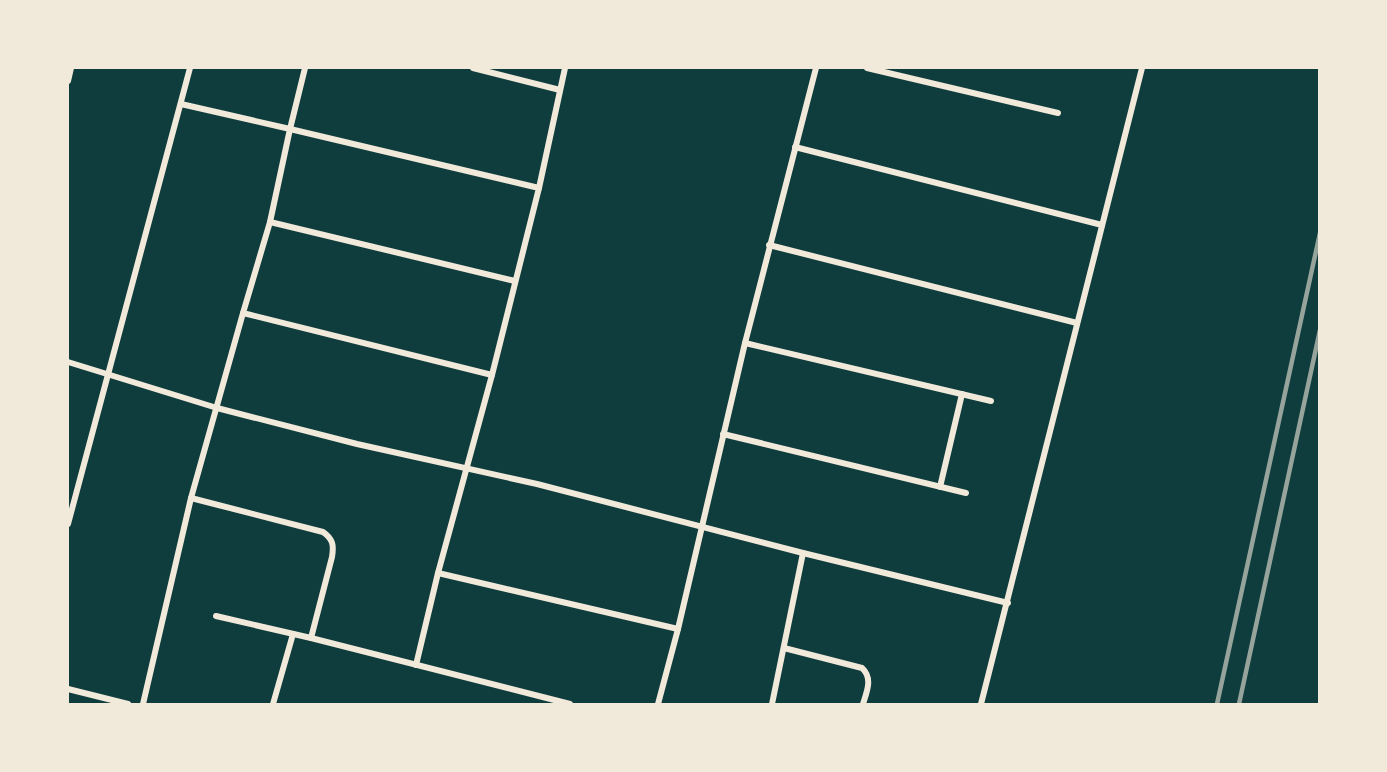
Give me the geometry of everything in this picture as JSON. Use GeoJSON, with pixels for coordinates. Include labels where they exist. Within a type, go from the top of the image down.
{"type":"FeatureCollection","features":[{"type":"Feature","properties":{"kind":"street"},"geometry":{"type":"LineString","coordinates":[[68,81],[71,68]]}},
{"type":"Feature","properties":{"kind":"street"},"geometry":{"type":"LineString","coordinates":[[68,524],[190,68]]}},
{"type":"Feature","properties":{"kind":"street"},"geometry":{"type":"LineString","coordinates":[[143,705],[191,498],[270,222],[304,68]]}},
{"type":"Feature","properties":{"kind":"street"},"geometry":{"type":"LineString","coordinates":[[473,68],[560,90]]}},
{"type":"Feature","properties":{"kind":"street"},"geometry":{"type":"LineString","coordinates":[[416,665],[539,188],[565,68]]}},
{"type":"Feature","properties":{"kind":"street"},"geometry":{"type":"LineString","coordinates":[[658,705],[769,245],[816,68]]}},
{"type":"Feature","properties":{"kind":"street"},"geometry":{"type":"LineString","coordinates":[[867,68],[1058,113]]}},
{"type":"Feature","properties":{"kind":"street"},"geometry":{"type":"LineString","coordinates":[[981,705],[1142,68]]}},
{"type":"Feature","properties":{"kind":"street"},"geometry":{"type":"LineString","coordinates":[[182,104],[539,188]]}},
{"type":"Feature","properties":{"kind":"street"},"geometry":{"type":"LineString","coordinates":[[795,147],[1102,225]]}},
{"type":"Feature","properties":{"kind":"street"},"geometry":{"type":"LineString","coordinates":[[270,222],[515,281]]}},
{"type":"Feature","properties":{"kind":"street"},"geometry":{"type":"LineString","coordinates":[[769,245],[1077,323]]}},
{"type":"Feature","properties":{"kind":"street"},"geometry":{"type":"LineString","coordinates":[[243,313],[492,375]]}},
{"type":"Feature","properties":{"kind":"street"},"geometry":{"type":"LineString","coordinates":[[745,343],[991,401]]}},
{"type":"Feature","properties":{"kind":"street"},"geometry":{"type":"LineString","coordinates":[[68,362],[217,408],[357,444],[537,484],[1008,603]]}},
{"type":"Feature","properties":{"kind":"street"},"geometry":{"type":"LineString","coordinates":[[940,487],[962,394]]}},
{"type":"Feature","properties":{"kind":"street"},"geometry":{"type":"LineString","coordinates":[[723,434],[966,494]]}},
{"type":"Feature","properties":{"kind":"street"},"geometry":{"type":"LineString","coordinates":[[191,498],[323,532],[330,538],[334,546],[332,557],[311,638]]}},
{"type":"Feature","properties":{"kind":"street"},"geometry":{"type":"LineString","coordinates":[[772,705],[803,553]]}},
{"type":"Feature","properties":{"kind":"street"},"geometry":{"type":"LineString","coordinates":[[438,573],[678,629]]}},
{"type":"Feature","properties":{"kind":"street"},"geometry":{"type":"LineString","coordinates":[[216,616],[311,638],[570,705]]}},
{"type":"Feature","properties":{"kind":"street"},"geometry":{"type":"LineString","coordinates":[[273,705],[293,634]]}},
{"type":"Feature","properties":{"kind":"street"},"geometry":{"type":"LineString","coordinates":[[784,648],[862,668],[868,673],[869,680],[863,705]]}},
{"type":"Feature","properties":{"kind":"street"},"geometry":{"type":"LineString","coordinates":[[68,689],[128,705]]}},
{"type":"Feature","properties":{"kind":"railway"},"geometry":{"type":"LineString","coordinates":[[1217,704],[1320,233]]}},
{"type":"Feature","properties":{"kind":"railway"},"geometry":{"type":"LineString","coordinates":[[1239,704],[1320,330]]}}]}
